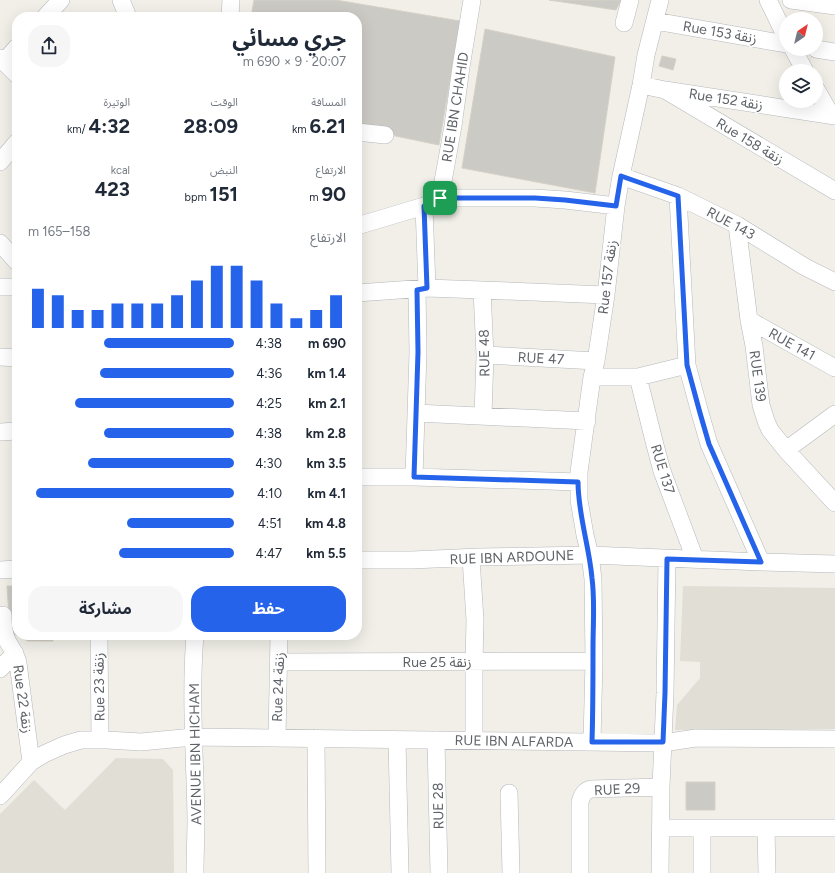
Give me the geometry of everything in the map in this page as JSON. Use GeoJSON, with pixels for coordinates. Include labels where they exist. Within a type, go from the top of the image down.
{"type":"FeatureCollection","features":[{"type":"Feature","properties":{"kind":"street"},"geometry":{"type":"LineString","coordinates":[[50,12],[61,0]]}},
{"type":"Feature","properties":{"kind":"street"},"geometry":{"type":"LineString","coordinates":[[121,0],[126,12]]}},
{"type":"Feature","properties":{"kind":"street"},"geometry":{"type":"LineString","coordinates":[[231,12],[232,0]]}},
{"type":"Feature","properties":{"kind":"street","name":"RUE IBN CHAHID"},"geometry":{"type":"LineString","coordinates":[[440,198],[453,126],[472,0]]}},
{"type":"Feature","properties":{"kind":"street"},"geometry":{"type":"LineString","coordinates":[[624,23],[630,0]]}},
{"type":"Feature","properties":{"kind":"street","name":"Rue 157 زنقة"},"geometry":{"type":"LineString","coordinates":[[592,742],[594,661],[593,579],[590,555],[580,506],[578,482],[606,295],[616,206],[621,176],[646,55],[660,0]]}},
{"type":"Feature","properties":{"kind":"street"},"geometry":{"type":"LineString","coordinates":[[768,0],[779,23]]}},
{"type":"Feature","properties":{"kind":"street"},"geometry":{"type":"LineString","coordinates":[[791,0],[835,6]]}},
{"type":"Feature","properties":{"kind":"street","name":"Rue 153 زنقة"},"geometry":{"type":"LineString","coordinates":[[655,21],[779,43]]}},
{"type":"Feature","properties":{"kind":"street"},"geometry":{"type":"LineString","coordinates":[[823,50],[835,52]]}},
{"type":"Feature","properties":{"kind":"street"},"geometry":{"type":"LineString","coordinates":[[12,51],[2,60],[12,70]]}},
{"type":"Feature","properties":{"kind":"street","name":"Rue 152 زنقة"},"geometry":{"type":"LineString","coordinates":[[641,85],[833,116]]}},
{"type":"Feature","properties":{"kind":"street","name":"Rue 158 زنقة"},"geometry":{"type":"LineString","coordinates":[[665,90],[835,191]]}},
{"type":"Feature","properties":{"kind":"street"},"geometry":{"type":"LineString","coordinates":[[823,100],[833,116]]}},
{"type":"Feature","properties":{"kind":"street"},"geometry":{"type":"LineString","coordinates":[[362,133],[385,136]]}},
{"type":"Feature","properties":{"kind":"street"},"geometry":{"type":"LineString","coordinates":[[0,162],[12,148]]}},
{"type":"Feature","properties":{"kind":"street","name":"RUE 143"},"geometry":{"type":"LineString","coordinates":[[621,176],[678,196],[737,225],[804,266],[835,282]]}},
{"type":"Feature","properties":{"kind":"street"},"geometry":{"type":"LineString","coordinates":[[678,196],[687,365],[709,444],[761,562]]}},
{"type":"Feature","properties":{"kind":"street"},"geometry":{"type":"LineString","coordinates":[[362,225],[424,206],[440,198],[535,198],[616,206]]}},
{"type":"Feature","properties":{"kind":"street"},"geometry":{"type":"LineString","coordinates":[[414,477],[424,206]]}},
{"type":"Feature","properties":{"kind":"street","name":"RUE 139"},"geometry":{"type":"LineString","coordinates":[[737,225],[761,405],[764,415],[770,430],[786,450],[835,503]]}},
{"type":"Feature","properties":{"kind":"street"},"geometry":{"type":"LineString","coordinates":[[0,243],[12,256]]}},
{"type":"Feature","properties":{"kind":"street"},"geometry":{"type":"LineString","coordinates":[[0,287],[12,286]]}},
{"type":"Feature","properties":{"kind":"street"},"geometry":{"type":"LineString","coordinates":[[362,293],[422,289],[606,295]]}},
{"type":"Feature","properties":{"kind":"street","name":"RUE 48"},"geometry":{"type":"LineString","coordinates":[[482,290],[485,355],[483,416]]}},
{"type":"Feature","properties":{"kind":"street","name":"RUE 141"},"geometry":{"type":"LineString","coordinates":[[749,320],[835,368]]}},
{"type":"Feature","properties":{"kind":"street","name":"RUE 47"},"geometry":{"type":"LineString","coordinates":[[485,355],[594,369],[638,377],[687,365]]}},
{"type":"Feature","properties":{"kind":"street"},"geometry":{"type":"LineString","coordinates":[[0,357],[12,358]]}},
{"type":"Feature","properties":{"kind":"street","name":"RUE 137"},"geometry":{"type":"LineString","coordinates":[[638,377],[662,470],[695,559]]}},
{"type":"Feature","properties":{"kind":"street"},"geometry":{"type":"LineString","coordinates":[[416,413],[587,421]]}},
{"type":"Feature","properties":{"kind":"street"},"geometry":{"type":"LineString","coordinates":[[786,450],[835,414]]}},
{"type":"Feature","properties":{"kind":"street"},"geometry":{"type":"LineString","coordinates":[[0,432],[12,431]]}},
{"type":"Feature","properties":{"kind":"street"},"geometry":{"type":"LineString","coordinates":[[362,477],[414,477],[578,482]]}},
{"type":"Feature","properties":{"kind":"street","name":"RUE IBN ARDOUNE"},"geometry":{"type":"LineString","coordinates":[[362,560],[590,555],[835,564]]}},
{"type":"Feature","properties":{"kind":"street"},"geometry":{"type":"LineString","coordinates":[[471,558],[475,620],[474,740]]}},
{"type":"Feature","properties":{"kind":"street"},"geometry":{"type":"LineString","coordinates":[[660,873],[667,559]]}},
{"type":"Feature","properties":{"kind":"street"},"geometry":{"type":"LineString","coordinates":[[0,570],[12,569]]}},
{"type":"Feature","properties":{"kind":"street","name":"Rue 22 زنقة"},"geometry":{"type":"LineString","coordinates":[[3,615],[5,636],[15,653],[18,662],[31,762]]}},
{"type":"Feature","properties":{"kind":"street","name":"Rue 23 زنقة"},"geometry":{"type":"LineString","coordinates":[[99,640],[100,740]]}},
{"type":"Feature","properties":{"kind":"street","name":"AVENUE IBN HICHAM"},"geometry":{"type":"LineString","coordinates":[[194,640],[193,654],[193,737],[196,818],[195,873]]}},
{"type":"Feature","properties":{"kind":"street","name":"Rue 24 زنقة"},"geometry":{"type":"LineString","coordinates":[[277,738],[279,640]]}},
{"type":"Feature","properties":{"kind":"street"},"geometry":{"type":"LineString","coordinates":[[0,669],[15,653]]}},
{"type":"Feature","properties":{"kind":"street","name":"Rue 25 زنقة"},"geometry":{"type":"LineString","coordinates":[[279,662],[594,661]]}},
{"type":"Feature","properties":{"kind":"street","name":"RUE IBN ALFARDA"},"geometry":{"type":"LineString","coordinates":[[0,796],[31,762],[64,745],[81,740],[141,742],[193,737],[592,742],[663,742],[696,738],[835,739]]}},
{"type":"Feature","properties":{"kind":"street"},"geometry":{"type":"LineString","coordinates":[[316,738],[317,873]]}},
{"type":"Feature","properties":{"kind":"street"},"geometry":{"type":"LineString","coordinates":[[398,740],[400,873]]}},
{"type":"Feature","properties":{"kind":"street","name":"RUE 28"},"geometry":{"type":"LineString","coordinates":[[436,740],[440,873]]}},
{"type":"Feature","properties":{"kind":"street","name":"RUE 29"},"geometry":{"type":"LineString","coordinates":[[580,873],[580,802],[582,794],[591,788],[661,787]]}},
{"type":"Feature","properties":{"kind":"street"},"geometry":{"type":"LineString","coordinates":[[509,793],[511,873]]}},
{"type":"Feature","properties":{"kind":"street"},"geometry":{"type":"LineString","coordinates":[[661,828],[835,828]]}},
{"type":"Feature","properties":{"kind":"street"},"geometry":{"type":"LineString","coordinates":[[702,828],[702,873]]}},
{"type":"Feature","properties":{"kind":"street"},"geometry":{"type":"LineString","coordinates":[[766,829],[767,873]]}},
{"type":"Feature","properties":{"kind":"shaded area"},"geometry":{"type":"Polygon","coordinates":[[[683,586],[835,588],[835,729],[675,730],[677,705],[700,678],[700,662],[680,661],[683,586]]]}},
{"type":"Feature","properties":{"kind":"shaded area"},"geometry":{"type":"Polygon","coordinates":[[[116,758],[163,759],[173,770],[174,873],[0,873],[0,814],[34,780],[65,810],[116,758]]]}},
{"type":"Feature","properties":{"kind":"building"},"geometry":{"type":"Polygon","coordinates":[[[254,0],[336,0],[460,21],[439,145],[362,129],[362,12],[252,12],[254,0]]]}},
{"type":"Feature","properties":{"kind":"building"},"geometry":{"type":"Polygon","coordinates":[[[549,0],[621,0],[616,10],[549,0]]]}},
{"type":"Feature","properties":{"kind":"building"},"geometry":{"type":"Polygon","coordinates":[[[485,29],[615,57],[595,193],[462,168],[485,29]]]}},
{"type":"Feature","properties":{"kind":"building"},"geometry":{"type":"Polygon","coordinates":[[[662,56],[676,59],[673,70],[659,66],[662,56]]]}},
{"type":"Feature","properties":{"kind":"building"},"geometry":{"type":"Polygon","coordinates":[[[7,586],[12,586],[12,633],[10,632],[7,586]]]}},
{"type":"Feature","properties":{"kind":"building"},"geometry":{"type":"Polygon","coordinates":[[[26,640],[53,641],[28,641],[26,640]]]}},
{"type":"Feature","properties":{"kind":"building"},"geometry":{"type":"Polygon","coordinates":[[[686,782],[715,782],[715,810],[686,810],[686,782]]]}},
{"type":"Feature","properties":{"kind":"route"},"geometry":{"type":"LineString","coordinates":[[621,176],[678,196],[687,365],[709,444],[761,562],[667,559],[663,742],[592,742],[594,661],[593,579],[590,555],[579,500],[578,482],[414,477],[418,352],[417,290],[427,288],[424,206],[440,198],[535,198],[616,206],[621,176]]}}]}
